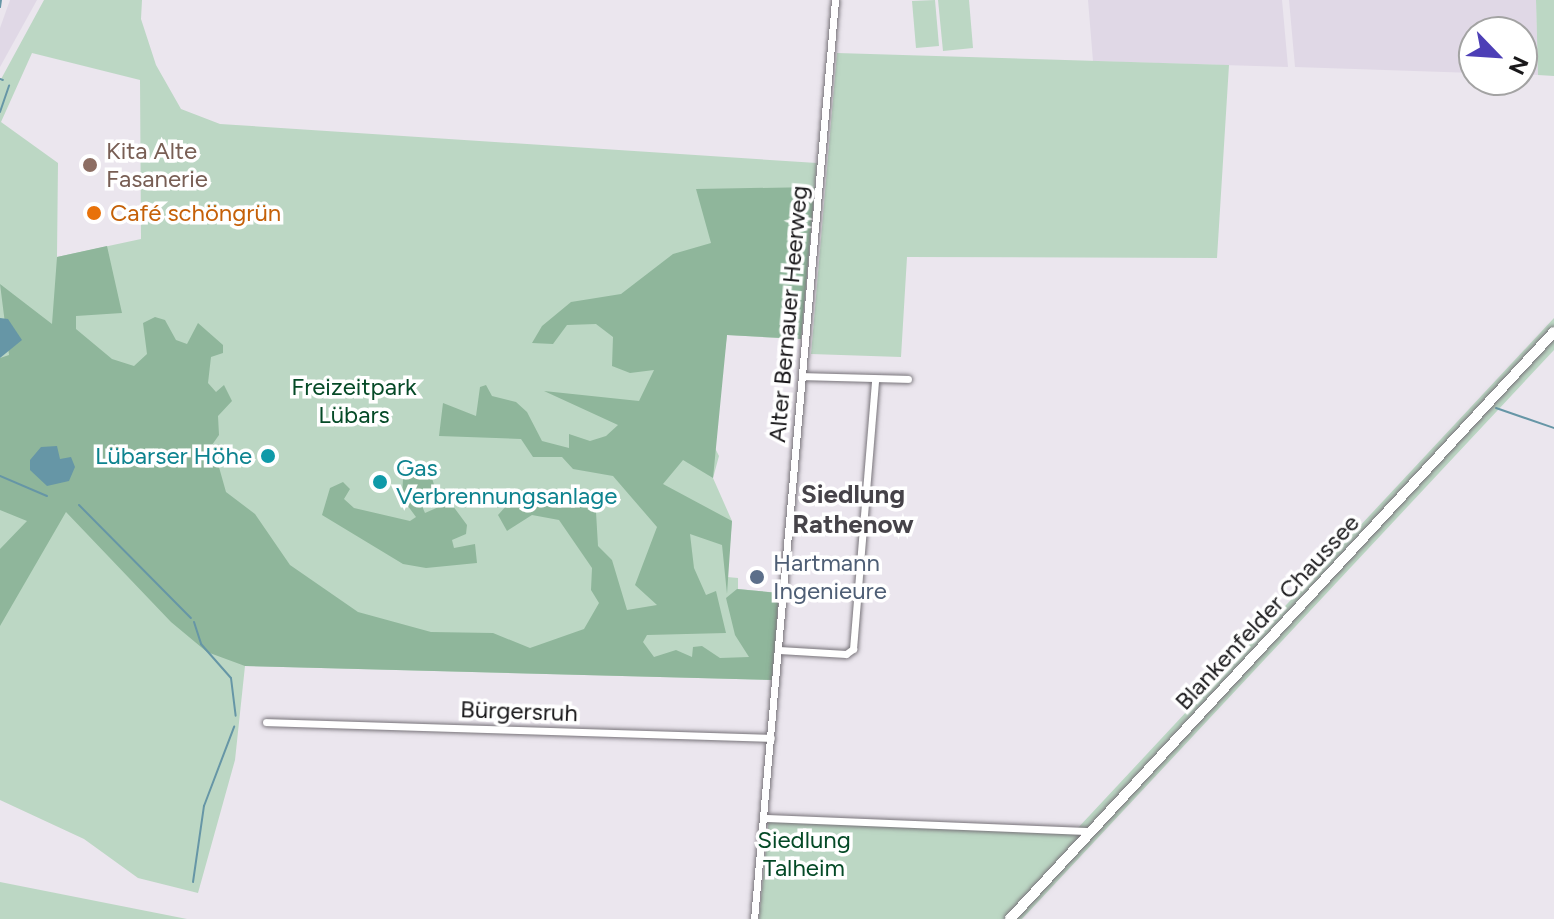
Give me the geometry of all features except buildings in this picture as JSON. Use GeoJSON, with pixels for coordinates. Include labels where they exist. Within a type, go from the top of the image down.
{"type":"FeatureCollection","features":[{"type":"Feature","properties":{"kind":"street","name":"Alter Bernauer Heerweg"},"geometry":{"type":"LineString","coordinates":[[754,919],[835,0]]}},
{"type":"Feature","properties":{"kind":"street","name":"Blankenfelder Chaussee"},"geometry":{"type":"LineString","coordinates":[[1010,919],[1554,332]]}},
{"type":"Feature","properties":{"kind":"street"},"geometry":{"type":"LineString","coordinates":[[802,376],[908,379]]}},
{"type":"Feature","properties":{"kind":"street"},"geometry":{"type":"LineString","coordinates":[[779,650],[846,654],[853,649],[875,380]]}},
{"type":"Feature","properties":{"kind":"street","name":"Bürgersruh"},"geometry":{"type":"LineString","coordinates":[[266,722],[771,738]]}},
{"type":"Feature","properties":{"kind":"street"},"geometry":{"type":"LineString","coordinates":[[764,818],[1089,831]]}},
{"type":"Feature","properties":{"kind":"shaded area"},"geometry":{"type":"Polygon","coordinates":[[[10,0],[37,0],[0,67],[0,28],[10,0]]]}},
{"type":"Feature","properties":{"kind":"shaded area"},"geometry":{"type":"Polygon","coordinates":[[[1088,0],[1282,0],[1288,67],[1093,61],[1088,0]]]}},
{"type":"Feature","properties":{"kind":"shaded area"},"geometry":{"type":"Polygon","coordinates":[[[1289,0],[1536,0],[1536,16],[1458,16],[1458,72],[1295,67],[1289,0]]]}},
{"type":"Feature","properties":{"kind":"green space","name":"Freizeitpark Lübars"},"geometry":{"type":"Polygon","coordinates":[[[44,0],[142,0],[141,19],[156,65],[181,109],[220,124],[817,163],[801,339],[727,335],[713,444],[719,456],[713,478],[732,521],[727,577],[738,578],[738,589],[779,593],[772,680],[245,666],[235,760],[198,893],[138,878],[84,839],[0,800],[0,81],[44,0]],[[32,53],[1,122],[58,163],[57,257],[141,239],[140,80],[32,53]]]}},
{"type":"Feature","properties":{"kind":"green space"},"geometry":{"type":"Polygon","coordinates":[[[935,0],[939,46],[916,48],[912,1],[935,0]]]}},
{"type":"Feature","properties":{"kind":"green space"},"geometry":{"type":"Polygon","coordinates":[[[938,0],[969,0],[973,48],[943,51],[938,0]]]}},
{"type":"Feature","properties":{"kind":"green space"},"geometry":{"type":"Polygon","coordinates":[[[1536,0],[1554,0],[1554,76],[1538,75],[1536,0]]]}},
{"type":"Feature","properties":{"kind":"green space"},"geometry":{"type":"Polygon","coordinates":[[[837,53],[1229,65],[1217,258],[907,257],[901,357],[811,354],[837,53]]]}},
{"type":"Feature","properties":{"kind":"green space"},"geometry":{"type":"Polygon","coordinates":[[[815,187],[801,339],[727,335],[713,478],[683,460],[663,484],[732,521],[727,594],[722,545],[690,534],[694,568],[706,595],[716,591],[726,633],[647,635],[643,642],[654,657],[676,650],[692,657],[693,647],[702,646],[720,658],[749,657],[735,635],[726,598],[737,589],[779,593],[772,680],[245,666],[207,652],[171,622],[66,512],[0,626],[0,549],[27,521],[0,510],[0,358],[9,355],[0,284],[52,324],[57,257],[107,246],[122,313],[76,316],[76,329],[112,359],[134,366],[147,354],[143,323],[155,317],[165,320],[176,340],[187,344],[198,323],[223,345],[223,353],[211,357],[208,383],[216,392],[224,385],[232,401],[218,416],[219,435],[207,452],[215,453],[226,492],[255,514],[290,565],[358,612],[431,632],[493,633],[530,648],[584,629],[599,603],[591,590],[592,568],[559,520],[532,515],[507,531],[498,515],[507,505],[523,496],[563,495],[596,512],[598,546],[612,560],[627,610],[657,605],[635,585],[657,527],[613,476],[573,469],[562,457],[533,457],[521,439],[439,436],[443,403],[476,416],[480,387],[486,385],[492,396],[516,402],[527,412],[542,441],[569,448],[569,434],[590,441],[606,436],[618,425],[544,391],[639,401],[654,370],[630,373],[612,366],[613,337],[596,324],[567,325],[553,344],[532,343],[542,326],[571,302],[621,294],[673,254],[711,243],[696,189],[815,187]]]}},
{"type":"Feature","properties":{"kind":"green space","name":"Siedlung Talheim"},"geometry":{"type":"Polygon","coordinates":[[[1554,318],[1554,350],[1022,919],[759,919],[769,817],[1076,830],[1554,318]]]}},
{"type":"Feature","properties":{"kind":"green space"},"geometry":{"type":"Polygon","coordinates":[[[417,470],[430,472],[436,491],[422,506],[425,513],[450,502],[467,525],[466,534],[452,540],[454,548],[475,544],[477,563],[426,568],[403,564],[322,515],[330,488],[343,482],[350,489],[344,499],[354,508],[410,521],[416,517],[402,498],[403,479],[417,470]]]}},
{"type":"Feature","properties":{"kind":"green space"},"geometry":{"type":"Polygon","coordinates":[[[0,882],[187,919],[0,919],[0,882]]]}},
{"type":"Feature","properties":{"kind":"water"},"geometry":{"type":"Polygon","coordinates":[[[0,318],[8,319],[22,340],[0,358],[0,318]]]}},
{"type":"Feature","properties":{"kind":"water"},"geometry":{"type":"Polygon","coordinates":[[[57,446],[60,459],[71,457],[75,467],[69,481],[47,486],[30,470],[30,460],[41,447],[57,446]]]}},
{"type":"Feature","properties":{"kind":"waterway"},"geometry":{"type":"LineString","coordinates":[[0,7],[1,0]]}},
{"type":"Feature","properties":{"kind":"waterway"},"geometry":{"type":"LineString","coordinates":[[0,112],[9,86]]}},
{"type":"Feature","properties":{"kind":"waterway"},"geometry":{"type":"LineString","coordinates":[[1496,408],[1554,428]]}},
{"type":"Feature","properties":{"kind":"waterway"},"geometry":{"type":"LineString","coordinates":[[0,476],[47,496]]}},
{"type":"Feature","properties":{"kind":"waterway"},"geometry":{"type":"LineString","coordinates":[[79,505],[191,618]]}},
{"type":"Feature","properties":{"kind":"waterway"},"geometry":{"type":"LineString","coordinates":[[194,622],[201,644],[231,678],[236,716]]}},
{"type":"Feature","properties":{"kind":"waterway"},"geometry":{"type":"LineString","coordinates":[[193,882],[204,806],[234,727]]}},
{"type":"Feature","properties":{"kind":"place","name":"Kita Alte Fasanerie"},"geometry":{"type":"Point","coordinates":[90,165]}},
{"type":"Feature","properties":{"kind":"place","name":"Café schöngrün"},"geometry":{"type":"Point","coordinates":[94,213]}},
{"type":"Feature","properties":{"kind":"place","name":"Lübarser Höhe"},"geometry":{"type":"Point","coordinates":[268,456]}},
{"type":"Feature","properties":{"kind":"place","name":"Gas Verbrennungsanlage"},"geometry":{"type":"Point","coordinates":[380,482]}},
{"type":"Feature","properties":{"kind":"place","name":"Hartmann Ingenieure"},"geometry":{"type":"Point","coordinates":[757,577]}},
{"type":"Feature","properties":{"kind":"district","name":"Siedlung Rathenow"},"geometry":{"type":"Point","coordinates":[853,510]}}]}
